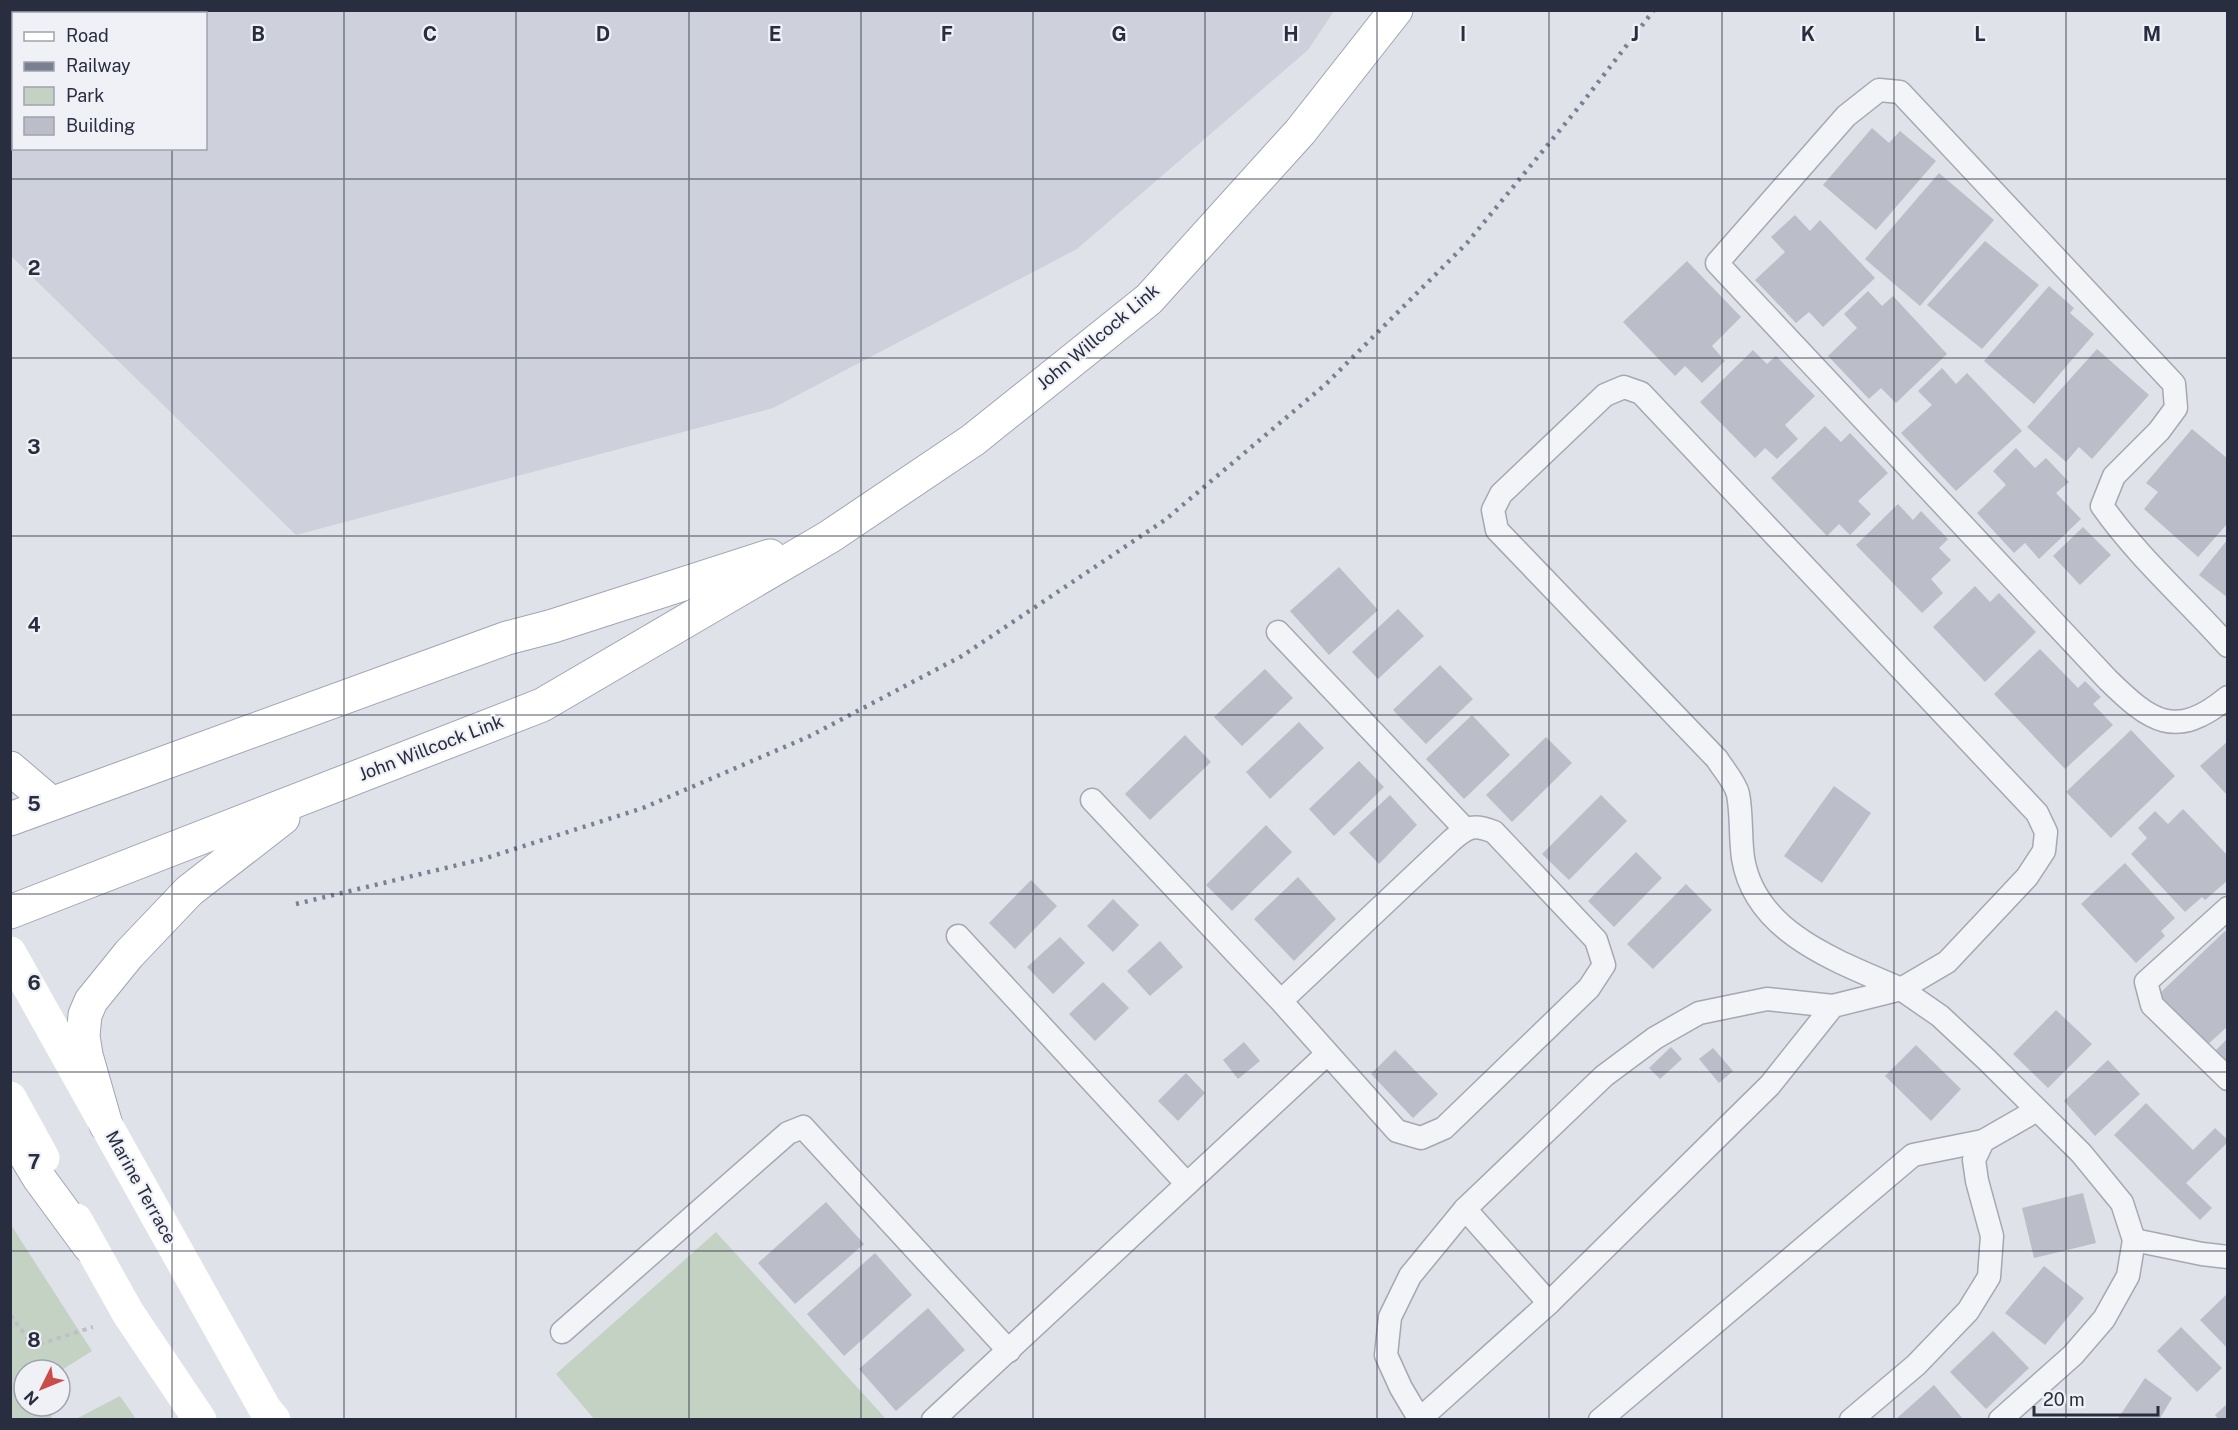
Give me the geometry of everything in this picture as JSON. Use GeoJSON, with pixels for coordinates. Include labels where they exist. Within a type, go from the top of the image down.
{"type":"FeatureCollection","features":[{"type":"Feature","properties":{"kind":"main road","name":"John Willcock Link"},"geometry":{"type":"LineString","coordinates":[[10,912],[542,705],[829,537],[973,440],[1149,299],[1300,132],[1396,10]]}},
{"type":"Feature","properties":{"kind":"main road","name":"John Willcock Link"},"geometry":{"type":"LineString","coordinates":[[10,819],[507,638],[553,627],[829,537]]}},
{"type":"Feature","properties":{"kind":"main road"},"geometry":{"type":"LineString","coordinates":[[10,768],[51,803]]}},
{"type":"Feature","properties":{"kind":"main road"},"geometry":{"type":"LineString","coordinates":[[106,1125],[84,1046],[86,1015],[92,1001],[129,954],[189,891],[318,792]]}},
{"type":"Feature","properties":{"kind":"main road","name":"Marine Terrace"},"geometry":{"type":"LineString","coordinates":[[10,953],[265,1409],[274,1419]]}},
{"type":"Feature","properties":{"kind":"main road"},"geometry":{"type":"LineString","coordinates":[[10,1098],[128,1313],[200,1419]]}},
{"type":"Feature","properties":{"kind":"main road"},"geometry":{"type":"LineString","coordinates":[[10,1130],[39,1178],[89,1245]]}},
{"type":"Feature","properties":{"kind":"lane"},"geometry":{"type":"LineString","coordinates":[[2228,646],[2124,537],[2102,506],[2114,476],[2159,431],[2176,408],[2174,384],[1900,92],[1879,90],[1846,116],[1717,263],[2108,680],[2136,707],[2157,719],[2178,723],[2203,715],[2228,697]]}},
{"type":"Feature","properties":{"kind":"lane"},"geometry":{"type":"LineString","coordinates":[[1833,1006],[1770,1084],[1549,1303],[1420,1419],[1401,1388],[1386,1355],[1390,1317],[1410,1276],[1465,1209],[1604,1076],[1654,1038],[1699,1013],[1767,999],[1833,1006],[1901,989],[1947,962],[2027,877],[2044,851],[2046,832],[2037,813],[1641,393],[1624,387],[1605,395],[1501,494],[1493,510],[1497,530],[1717,759],[1738,792],[1744,860],[1755,896],[1776,922],[1829,958],[1901,989],[1940,1016],[2080,1153],[2122,1203],[2134,1240],[2128,1276],[2104,1319],[2073,1355],[2000,1419]]}},
{"type":"Feature","properties":{"kind":"lane"},"geometry":{"type":"LineString","coordinates":[[1278,632],[1465,829]]}},
{"type":"Feature","properties":{"kind":"lane"},"geometry":{"type":"LineString","coordinates":[[1092,800],[1281,1001],[1397,1131],[1421,1138],[1444,1128],[1589,988],[1604,965],[1596,940],[1494,832],[1480,827],[1465,829],[1281,1001]]}},
{"type":"Feature","properties":{"kind":"lane"},"geometry":{"type":"LineString","coordinates":[[2228,908],[2146,982],[2152,1005],[2228,1079]]}},
{"type":"Feature","properties":{"kind":"lane"},"geometry":{"type":"LineString","coordinates":[[958,936],[1187,1184]]}},
{"type":"Feature","properties":{"kind":"lane"},"geometry":{"type":"LineString","coordinates":[[933,1419],[1327,1054]]}},
{"type":"Feature","properties":{"kind":"lane"},"geometry":{"type":"LineString","coordinates":[[1599,1419],[1913,1155],[1983,1141],[2037,1110]]}},
{"type":"Feature","properties":{"kind":"lane"},"geometry":{"type":"LineString","coordinates":[[562,1332],[788,1133],[803,1127],[1009,1351]]}},
{"type":"Feature","properties":{"kind":"lane"},"geometry":{"type":"LineString","coordinates":[[1851,1419],[1916,1365],[1968,1311],[1989,1277],[1992,1236],[1977,1181],[1974,1160],[1983,1141]]}},
{"type":"Feature","properties":{"kind":"lane"},"geometry":{"type":"LineString","coordinates":[[1465,1209],[1549,1303]]}},
{"type":"Feature","properties":{"kind":"lane"},"geometry":{"type":"LineString","coordinates":[[2134,1240],[2228,1257]]}},
{"type":"Feature","properties":{"kind":"path"},"geometry":{"type":"LineString","coordinates":[[10,1316],[34,1346],[94,1327]]}},
{"type":"Feature","properties":{"kind":"shaded area"},"geometry":{"type":"Polygon","coordinates":[[[11,10],[1334,11],[1308,50],[1077,249],[773,408],[296,535],[11,256],[11,10]]]}},
{"type":"Feature","properties":{"kind":"green space"},"geometry":{"type":"Polygon","coordinates":[[[11,1225],[92,1351],[72,1364],[72,1358],[12,1358],[12,1418],[53,1419],[11,1419],[11,1225]]]}},
{"type":"Feature","properties":{"kind":"green space"},"geometry":{"type":"Polygon","coordinates":[[[716,1232],[886,1419],[594,1419],[556,1374],[716,1232]]]}},
{"type":"Feature","properties":{"kind":"green space"},"geometry":{"type":"Polygon","coordinates":[[[120,1396],[136,1419],[76,1419],[120,1396]]]}},
{"type":"Feature","properties":{"kind":"building"},"geometry":{"type":"Polygon","coordinates":[[[1872,128],[1889,143],[1900,131],[1936,161],[1876,230],[1823,185],[1872,128]]]}},
{"type":"Feature","properties":{"kind":"building"},"geometry":{"type":"Polygon","coordinates":[[[1939,173],[1994,220],[1920,306],[1865,259],[1939,173]]]}},
{"type":"Feature","properties":{"kind":"building"},"geometry":{"type":"Polygon","coordinates":[[[1795,215],[1810,231],[1820,220],[1875,278],[1823,327],[1809,312],[1796,323],[1755,280],[1785,252],[1771,237],[1795,215]]]}},
{"type":"Feature","properties":{"kind":"building"},"geometry":{"type":"Polygon","coordinates":[[[1985,241],[2039,285],[1982,349],[1927,305],[1985,241]]]}},
{"type":"Feature","properties":{"kind":"building"},"geometry":{"type":"Polygon","coordinates":[[[1687,261],[1741,317],[1712,346],[1725,361],[1702,383],[1685,366],[1675,376],[1623,322],[1687,261]]]}},
{"type":"Feature","properties":{"kind":"building"},"geometry":{"type":"Polygon","coordinates":[[[2049,286],[2074,308],[2070,313],[2094,334],[2034,404],[1984,361],[2049,286]]]}},
{"type":"Feature","properties":{"kind":"building"},"geometry":{"type":"Polygon","coordinates":[[[1868,291],[1882,306],[1893,296],[1947,354],[1896,403],[1881,388],[1869,399],[1828,356],[1857,328],[1844,314],[1868,291]]]}},
{"type":"Feature","properties":{"kind":"building"},"geometry":{"type":"Polygon","coordinates":[[[2097,349],[2149,395],[2092,459],[2079,447],[2066,462],[2027,427],[2097,349]]]}},
{"type":"Feature","properties":{"kind":"building"},"geometry":{"type":"Polygon","coordinates":[[[1753,350],[1767,364],[1776,356],[1815,396],[1785,425],[1798,439],[1777,459],[1765,448],[1755,458],[1700,402],[1753,350]]]}},
{"type":"Feature","properties":{"kind":"building"},"geometry":{"type":"Polygon","coordinates":[[[1942,368],[1956,384],[1967,373],[2022,431],[1956,491],[1901,433],[1932,405],[1918,391],[1942,368]]]}},
{"type":"Feature","properties":{"kind":"building"},"geometry":{"type":"Polygon","coordinates":[[[1825,426],[1841,442],[1850,433],[1888,473],[1858,501],[1871,514],[1850,535],[1839,524],[1827,536],[1771,478],[1825,426]]]}},
{"type":"Feature","properties":{"kind":"building"},"geometry":{"type":"Polygon","coordinates":[[[2192,429],[2228,459],[2226,492],[2228,523],[2198,557],[2144,509],[2158,492],[2146,483],[2192,429]]]}},
{"type":"Feature","properties":{"kind":"building"},"geometry":{"type":"Polygon","coordinates":[[[2016,448],[2035,468],[2046,458],[2069,482],[2056,493],[2081,519],[2039,559],[2025,543],[2014,553],[1977,513],[2006,485],[1993,471],[2016,448]]]}},
{"type":"Feature","properties":{"kind":"building"},"geometry":{"type":"Polygon","coordinates":[[[1898,504],[1913,520],[1921,511],[1948,539],[1939,548],[1951,560],[1931,579],[1943,593],[1922,613],[1856,545],[1898,504]]]}},
{"type":"Feature","properties":{"kind":"building"},"geometry":{"type":"Polygon","coordinates":[[[2083,527],[2111,555],[2080,585],[2053,556],[2083,527]]]}},
{"type":"Feature","properties":{"kind":"building"},"geometry":{"type":"Polygon","coordinates":[[[2228,539],[2228,598],[2199,575],[2228,539]]]}},
{"type":"Feature","properties":{"kind":"building"},"geometry":{"type":"Polygon","coordinates":[[[1339,567],[1378,610],[1329,655],[1290,611],[1339,567]]]}},
{"type":"Feature","properties":{"kind":"building"},"geometry":{"type":"Polygon","coordinates":[[[1975,586],[1990,602],[1999,593],[2036,632],[1985,682],[1933,627],[1975,586]]]}},
{"type":"Feature","properties":{"kind":"building"},"geometry":{"type":"Polygon","coordinates":[[[1398,609],[1424,636],[1378,679],[1352,652],[1398,609]]]}},
{"type":"Feature","properties":{"kind":"building"},"geometry":{"type":"Polygon","coordinates":[[[2040,649],[2078,688],[2085,681],[2101,697],[2093,704],[2113,725],[2065,769],[1994,694],[2040,649]]]}},
{"type":"Feature","properties":{"kind":"building"},"geometry":{"type":"Polygon","coordinates":[[[1440,665],[1473,699],[1426,744],[1393,710],[1440,665]]]}},
{"type":"Feature","properties":{"kind":"building"},"geometry":{"type":"Polygon","coordinates":[[[1265,669],[1293,698],[1242,746],[1214,717],[1265,669]]]}},
{"type":"Feature","properties":{"kind":"building"},"geometry":{"type":"Polygon","coordinates":[[[1472,715],[1510,755],[1464,799],[1426,759],[1472,715]]]}},
{"type":"Feature","properties":{"kind":"building"},"geometry":{"type":"Polygon","coordinates":[[[1299,722],[1324,748],[1270,799],[1246,772],[1299,722]]]}},
{"type":"Feature","properties":{"kind":"building"},"geometry":{"type":"Polygon","coordinates":[[[2131,730],[2175,776],[2111,838],[2066,792],[2131,730]]]}},
{"type":"Feature","properties":{"kind":"building"},"geometry":{"type":"Polygon","coordinates":[[[1185,735],[1211,762],[1150,820],[1125,794],[1185,735]]]}},
{"type":"Feature","properties":{"kind":"building"},"geometry":{"type":"Polygon","coordinates":[[[1546,737],[1572,763],[1512,822],[1486,795],[1546,737]]]}},
{"type":"Feature","properties":{"kind":"building"},"geometry":{"type":"Polygon","coordinates":[[[2228,741],[2228,796],[2200,766],[2228,741]]]}},
{"type":"Feature","properties":{"kind":"building"},"geometry":{"type":"Polygon","coordinates":[[[1359,761],[1384,787],[1334,836],[1309,809],[1359,761]]]}},
{"type":"Feature","properties":{"kind":"building"},"geometry":{"type":"Polygon","coordinates":[[[1834,786],[1871,813],[1822,883],[1784,856],[1834,786]]]}},
{"type":"Feature","properties":{"kind":"building"},"geometry":{"type":"Polygon","coordinates":[[[1390,795],[1417,825],[1379,864],[1349,833],[1390,795]]]}},
{"type":"Feature","properties":{"kind":"building"},"geometry":{"type":"Polygon","coordinates":[[[1601,795],[1627,821],[1569,880],[1542,854],[1601,795]]]}},
{"type":"Feature","properties":{"kind":"building"},"geometry":{"type":"Polygon","coordinates":[[[2183,809],[2228,856],[2228,880],[2205,900],[2202,897],[2185,912],[2131,854],[2147,838],[2138,828],[2155,811],[2168,824],[2183,809]]]}},
{"type":"Feature","properties":{"kind":"building"},"geometry":{"type":"Polygon","coordinates":[[[1266,825],[1292,852],[1232,911],[1206,885],[1266,825]]]}},
{"type":"Feature","properties":{"kind":"building"},"geometry":{"type":"Polygon","coordinates":[[[1636,852],[1662,878],[1614,927],[1588,901],[1636,852]]]}},
{"type":"Feature","properties":{"kind":"building"},"geometry":{"type":"Polygon","coordinates":[[[2125,863],[2175,918],[2161,931],[2165,936],[2136,963],[2081,904],[2125,863]]]}},
{"type":"Feature","properties":{"kind":"building"},"geometry":{"type":"Polygon","coordinates":[[[1298,877],[1336,919],[1294,961],[1254,919],[1298,877]]]}},
{"type":"Feature","properties":{"kind":"building"},"geometry":{"type":"Polygon","coordinates":[[[1031,880],[1057,906],[1015,949],[989,923],[1031,880]]]}},
{"type":"Feature","properties":{"kind":"building"},"geometry":{"type":"Polygon","coordinates":[[[1686,884],[1712,910],[1653,969],[1627,944],[1686,884]]]}},
{"type":"Feature","properties":{"kind":"building"},"geometry":{"type":"Polygon","coordinates":[[[1113,899],[1139,925],[1113,952],[1087,926],[1113,899]]]}},
{"type":"Feature","properties":{"kind":"building"},"geometry":{"type":"Polygon","coordinates":[[[2225,931],[2228,934],[2228,1026],[2205,1047],[2157,996],[2225,931]]]}},
{"type":"Feature","properties":{"kind":"building"},"geometry":{"type":"Polygon","coordinates":[[[1060,937],[1085,963],[1053,994],[1027,967],[1060,937]]]}},
{"type":"Feature","properties":{"kind":"building"},"geometry":{"type":"Polygon","coordinates":[[[1160,941],[1183,967],[1150,996],[1127,971],[1160,941]]]}},
{"type":"Feature","properties":{"kind":"building"},"geometry":{"type":"Polygon","coordinates":[[[1103,982],[1129,1008],[1095,1041],[1069,1014],[1103,982]]]}},
{"type":"Feature","properties":{"kind":"building"},"geometry":{"type":"Polygon","coordinates":[[[2056,1010],[2092,1044],[2048,1088],[2013,1054],[2056,1010]]]}},
{"type":"Feature","properties":{"kind":"building"},"geometry":{"type":"Polygon","coordinates":[[[2228,1038],[2228,1066],[2214,1052],[2228,1038]]]}},
{"type":"Feature","properties":{"kind":"building"},"geometry":{"type":"Polygon","coordinates":[[[1244,1042],[1260,1061],[1238,1079],[1223,1060],[1244,1042]]]}},
{"type":"Feature","properties":{"kind":"building"},"geometry":{"type":"Polygon","coordinates":[[[1916,1045],[1961,1089],[1931,1121],[1885,1076],[1916,1045]]]}},
{"type":"Feature","properties":{"kind":"building"},"geometry":{"type":"Polygon","coordinates":[[[1671,1047],[1682,1059],[1660,1079],[1649,1068],[1671,1047]]]}},
{"type":"Feature","properties":{"kind":"building"},"geometry":{"type":"Polygon","coordinates":[[[1713,1048],[1733,1071],[1719,1083],[1699,1059],[1713,1048]]]}},
{"type":"Feature","properties":{"kind":"building"},"geometry":{"type":"Polygon","coordinates":[[[1395,1050],[1438,1094],[1413,1118],[1371,1074],[1395,1050]]]}},
{"type":"Feature","properties":{"kind":"building"},"geometry":{"type":"Polygon","coordinates":[[[2108,1060],[2140,1094],[2095,1136],[2064,1101],[2108,1060]]]}},
{"type":"Feature","properties":{"kind":"building"},"geometry":{"type":"Polygon","coordinates":[[[1186,1073],[1205,1093],[1178,1121],[1158,1101],[1186,1073]]]}},
{"type":"Feature","properties":{"kind":"building"},"geometry":{"type":"Polygon","coordinates":[[[2146,1103],[2193,1150],[2215,1128],[2228,1140],[2186,1183],[2212,1208],[2200,1220],[2114,1135],[2146,1103]]]}},
{"type":"Feature","properties":{"kind":"building"},"geometry":{"type":"Polygon","coordinates":[[[2083,1193],[2096,1243],[2034,1258],[2022,1208],[2083,1193]]]}},
{"type":"Feature","properties":{"kind":"building"},"geometry":{"type":"Polygon","coordinates":[[[826,1202],[864,1244],[795,1304],[758,1263],[826,1202]]]}},
{"type":"Feature","properties":{"kind":"building"},"geometry":{"type":"Polygon","coordinates":[[[875,1253],[912,1295],[844,1356],[807,1314],[875,1253]]]}},
{"type":"Feature","properties":{"kind":"building"},"geometry":{"type":"Polygon","coordinates":[[[2044,1266],[2084,1298],[2045,1345],[2005,1313],[2044,1266]]]}},
{"type":"Feature","properties":{"kind":"building"},"geometry":{"type":"Polygon","coordinates":[[[2228,1293],[2228,1349],[2200,1320],[2228,1293]]]}},
{"type":"Feature","properties":{"kind":"building"},"geometry":{"type":"Polygon","coordinates":[[[928,1308],[965,1350],[896,1411],[859,1369],[928,1308]]]}},
{"type":"Feature","properties":{"kind":"building"},"geometry":{"type":"Polygon","coordinates":[[[2181,1327],[2222,1368],[2197,1392],[2157,1351],[2181,1327]]]}},
{"type":"Feature","properties":{"kind":"building"},"geometry":{"type":"Polygon","coordinates":[[[1993,1331],[2029,1368],[1986,1409],[1950,1372],[1993,1331]]]}},
{"type":"Feature","properties":{"kind":"building"},"geometry":{"type":"Polygon","coordinates":[[[2145,1378],[2172,1398],[2159,1420],[2117,1420],[2145,1378]]]}},
{"type":"Feature","properties":{"kind":"building"},"geometry":{"type":"Polygon","coordinates":[[[1934,1385],[1964,1420],[1895,1420],[1934,1385]]]}},
{"type":"Feature","properties":{"kind":"building"},"geometry":{"type":"Polygon","coordinates":[[[2228,1403],[2228,1420],[2219,1420],[2215,1415],[2228,1403]]]}},
{"type":"Feature","properties":{"kind":"railway"},"geometry":{"type":"LineString","coordinates":[[296,904],[483,859],[643,808],[810,736],[962,656],[1165,520],[1326,384],[1467,243],[1583,102],[1654,10]]}}]}
